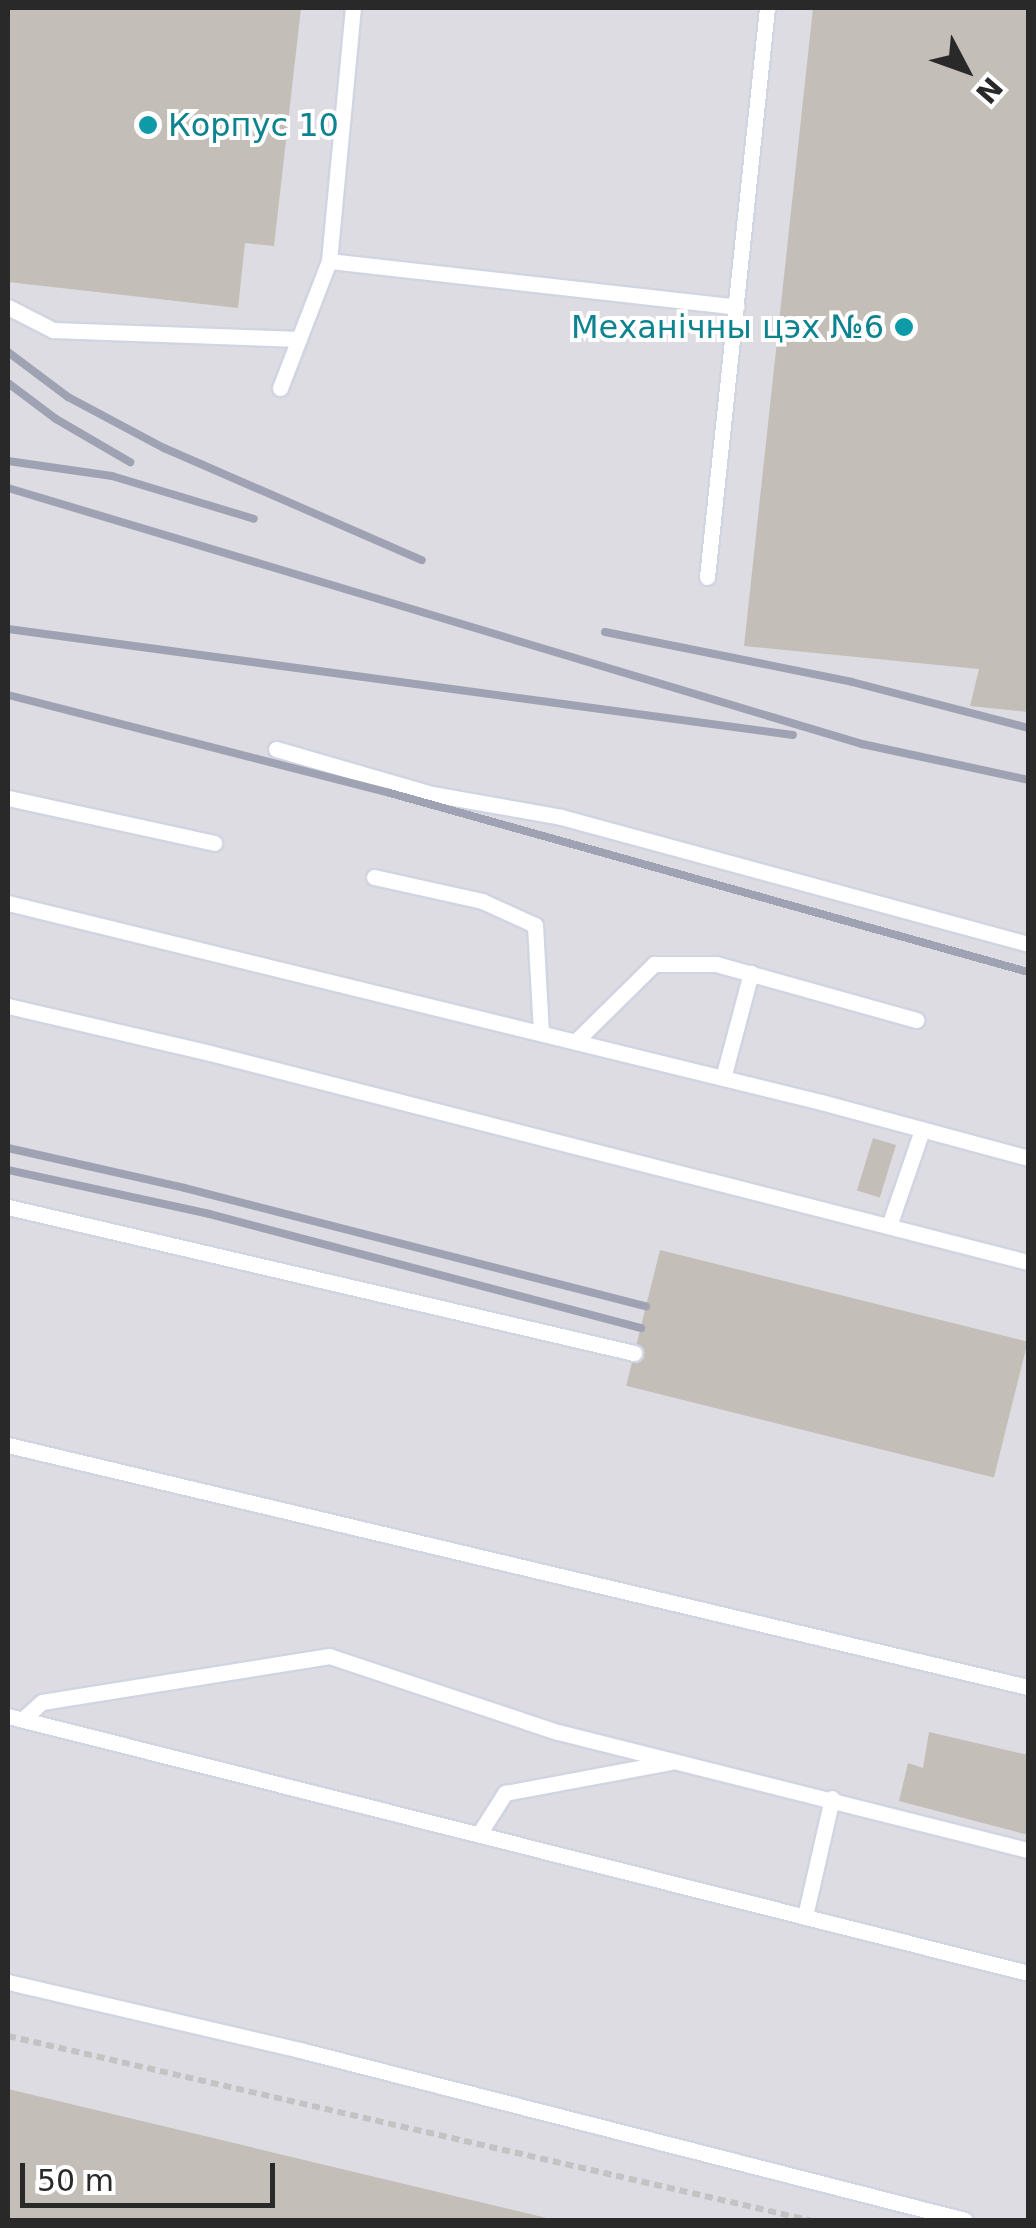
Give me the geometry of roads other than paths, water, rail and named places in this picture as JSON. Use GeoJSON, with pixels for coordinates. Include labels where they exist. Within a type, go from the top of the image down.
{"type":"FeatureCollection","features":[{"type":"Feature","properties":{"kind":"lane"},"geometry":{"type":"LineString","coordinates":[[280,388],[329,261],[353,8]]}},
{"type":"Feature","properties":{"kind":"lane"},"geometry":{"type":"LineString","coordinates":[[707,578],[767,8]]}},
{"type":"Feature","properties":{"kind":"lane"},"geometry":{"type":"LineString","coordinates":[[329,261],[736,308]]}},
{"type":"Feature","properties":{"kind":"lane"},"geometry":{"type":"LineString","coordinates":[[8,307],[53,330],[299,339]]}},
{"type":"Feature","properties":{"kind":"lane"},"geometry":{"type":"LineString","coordinates":[[276,748],[432,794],[561,817],[1028,944]]}},
{"type":"Feature","properties":{"kind":"lane"},"geometry":{"type":"LineString","coordinates":[[8,798],[214,844]]}},
{"type":"Feature","properties":{"kind":"lane"},"geometry":{"type":"LineString","coordinates":[[374,877],[482,901],[535,926],[541,1033]]}},
{"type":"Feature","properties":{"kind":"lane"},"geometry":{"type":"LineString","coordinates":[[8,903],[576,1041],[1028,1158]]}},
{"type":"Feature","properties":{"kind":"lane"},"geometry":{"type":"LineString","coordinates":[[576,1041],[654,964],[716,964],[916,1020]]}},
{"type":"Feature","properties":{"kind":"lane"},"geometry":{"type":"LineString","coordinates":[[723,1078],[751,974]]}},
{"type":"Feature","properties":{"kind":"lane"},"geometry":{"type":"LineString","coordinates":[[8,1006],[210,1052],[1028,1262]]}},
{"type":"Feature","properties":{"kind":"lane"},"geometry":{"type":"LineString","coordinates":[[890,1226],[922,1130]]}},
{"type":"Feature","properties":{"kind":"lane"},"geometry":{"type":"LineString","coordinates":[[8,1207],[634,1352]]}},
{"type":"Feature","properties":{"kind":"lane"},"geometry":{"type":"LineString","coordinates":[[8,1445],[1028,1687]]}},
{"type":"Feature","properties":{"kind":"lane"},"geometry":{"type":"LineString","coordinates":[[15,1717],[42,1702],[329,1656],[558,1732],[1028,1850]]}},
{"type":"Feature","properties":{"kind":"lane"},"geometry":{"type":"LineString","coordinates":[[15,1717],[1028,1973]]}},
{"type":"Feature","properties":{"kind":"lane"},"geometry":{"type":"LineString","coordinates":[[479,1834],[505,1793],[678,1761]]}},
{"type":"Feature","properties":{"kind":"lane"},"geometry":{"type":"LineString","coordinates":[[804,1916],[832,1798]]}},
{"type":"Feature","properties":{"kind":"lane"},"geometry":{"type":"LineString","coordinates":[[8,1982],[300,2050],[965,2220]]}},
{"type":"Feature","properties":{"kind":"railway"},"geometry":{"type":"LineString","coordinates":[[8,352],[68,397],[164,448],[422,560]]}},
{"type":"Feature","properties":{"kind":"railway"},"geometry":{"type":"LineString","coordinates":[[8,383],[56,419],[130,462]]}},
{"type":"Feature","properties":{"kind":"railway"},"geometry":{"type":"LineString","coordinates":[[8,461],[112,476],[254,519]]}},
{"type":"Feature","properties":{"kind":"railway"},"geometry":{"type":"LineString","coordinates":[[8,488],[862,744],[1028,780]]}},
{"type":"Feature","properties":{"kind":"railway"},"geometry":{"type":"LineString","coordinates":[[8,629],[793,735]]}},
{"type":"Feature","properties":{"kind":"railway"},"geometry":{"type":"LineString","coordinates":[[605,632],[852,682],[1028,728]]}},
{"type":"Feature","properties":{"kind":"railway"},"geometry":{"type":"LineString","coordinates":[[8,695],[390,793],[1028,972]]}},
{"type":"Feature","properties":{"kind":"railway"},"geometry":{"type":"LineString","coordinates":[[8,1148],[185,1188],[646,1306]]}},
{"type":"Feature","properties":{"kind":"railway"},"geometry":{"type":"LineString","coordinates":[[8,1170],[209,1214],[641,1328]]}},
{"type":"Feature","properties":{"kind":"place","name":"Корпус 10"},"geometry":{"type":"Point","coordinates":[148,125]}},
{"type":"Feature","properties":{"kind":"place","name":"Механічны цэх №6"},"geometry":{"type":"Point","coordinates":[904,327]}}]}
